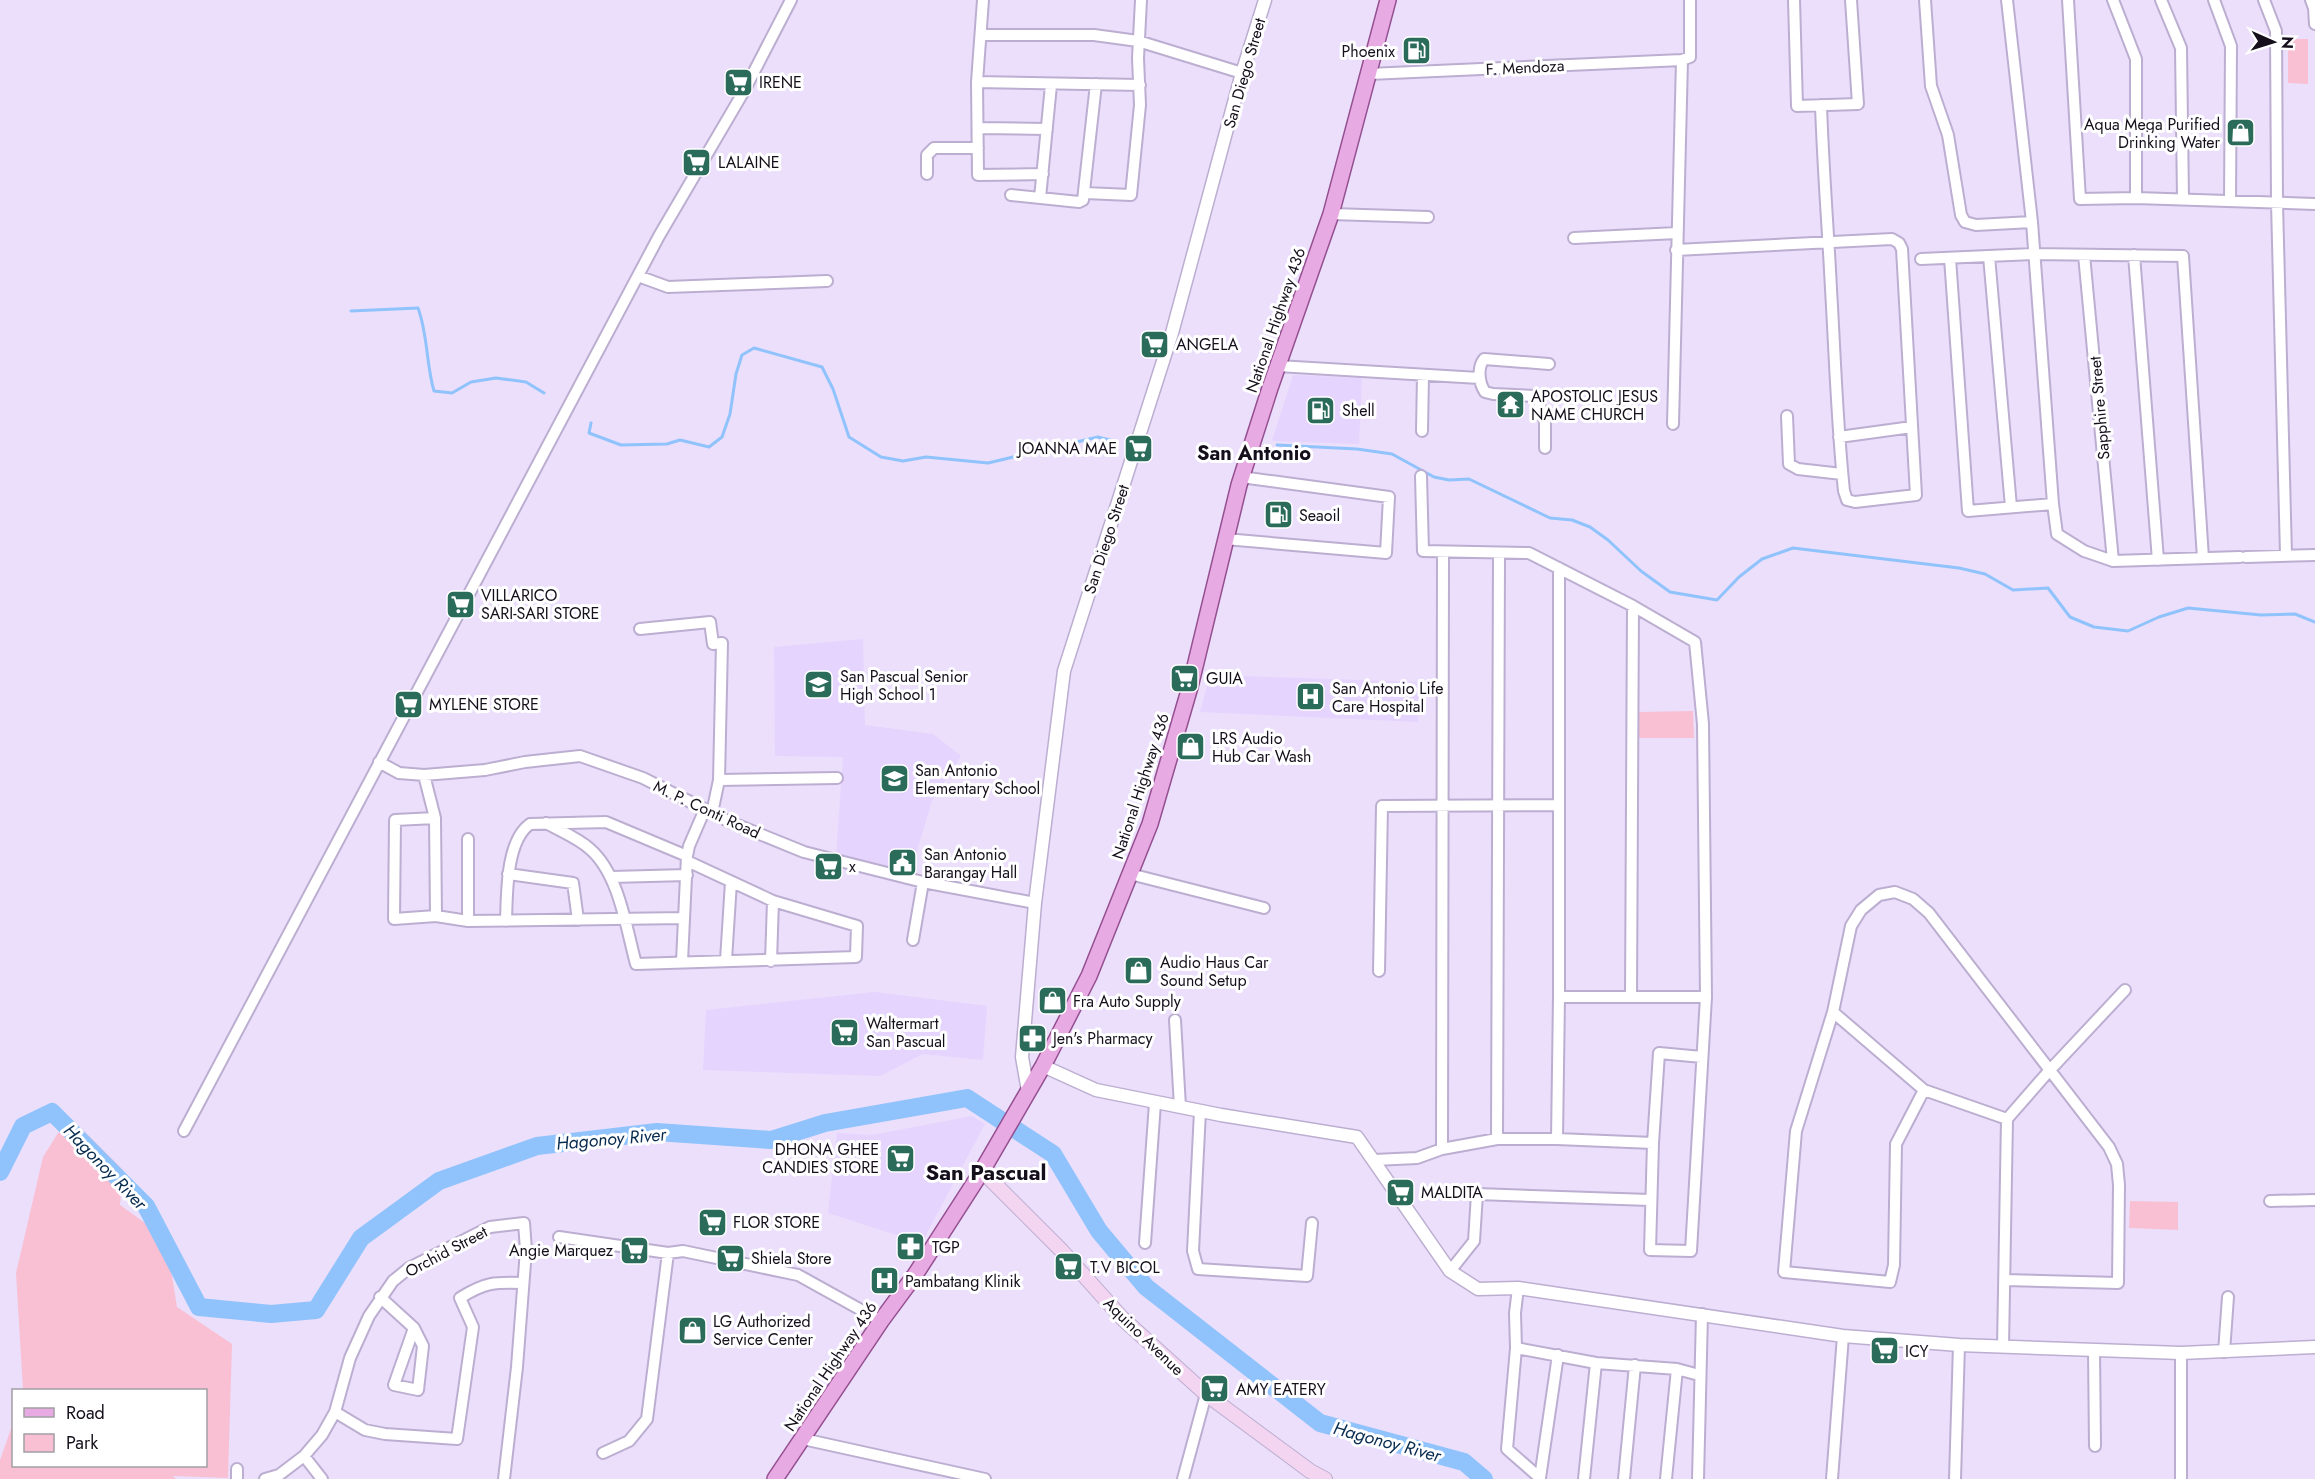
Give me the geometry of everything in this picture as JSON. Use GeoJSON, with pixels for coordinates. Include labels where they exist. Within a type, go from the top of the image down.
{"type":"FeatureCollection","features":[{"type":"Feature","properties":{"kind":"main road","name":"National Highway 436"},"geometry":{"type":"LineString","coordinates":[[775,1479],[881,1321],[915,1275],[982,1171],[1044,1066],[1089,976],[1149,824],[1190,687],[1242,477],[1331,214],[1388,0]]}},
{"type":"Feature","properties":{"kind":"main road","name":"Aquino Avenue"},"geometry":{"type":"LineString","coordinates":[[982,1171],[1062,1251],[1122,1318],[1206,1394],[1310,1471],[1325,1479]]}},
{"type":"Feature","properties":{"kind":"street"},"geometry":{"type":"LineString","coordinates":[[184,1131],[659,236],[744,91],[791,0]]}},
{"type":"Feature","properties":{"kind":"street"},"geometry":{"type":"LineString","coordinates":[[983,0],[977,82],[978,175],[1043,174]]}},
{"type":"Feature","properties":{"kind":"street"},"geometry":{"type":"LineString","coordinates":[[1085,193],[1131,195],[1140,85],[1138,41],[1141,0]]}},
{"type":"Feature","properties":{"kind":"street","name":"San Diego Street"},"geometry":{"type":"LineString","coordinates":[[1028,1091],[1022,1057],[1035,903],[1064,671],[1172,333],[1242,73],[1265,0]]}},
{"type":"Feature","properties":{"kind":"street"},"geometry":{"type":"LineString","coordinates":[[1673,424],[1682,60],[1690,57],[1690,0]]}},
{"type":"Feature","properties":{"kind":"street"},"geometry":{"type":"LineString","coordinates":[[1794,0],[1797,106],[1858,104],[1851,0]]}},
{"type":"Feature","properties":{"kind":"street"},"geometry":{"type":"LineString","coordinates":[[1925,0],[1931,86],[1948,135],[1961,215],[1965,222],[1976,225],[2032,222]]}},
{"type":"Feature","properties":{"kind":"street"},"geometry":{"type":"LineString","coordinates":[[2007,0],[2032,222],[2057,534],[2084,551],[2113,561],[2315,555]]}},
{"type":"Feature","properties":{"kind":"street"},"geometry":{"type":"LineString","coordinates":[[2068,0],[2080,199],[2136,198],[2315,204]]}},
{"type":"Feature","properties":{"kind":"street"},"geometry":{"type":"LineString","coordinates":[[2113,0],[2136,59],[2136,198]]}},
{"type":"Feature","properties":{"kind":"street"},"geometry":{"type":"LineString","coordinates":[[2162,0],[2181,48],[2182,199]]}},
{"type":"Feature","properties":{"kind":"street"},"geometry":{"type":"LineString","coordinates":[[2214,0],[2231,46],[2230,201]]}},
{"type":"Feature","properties":{"kind":"street"},"geometry":{"type":"LineString","coordinates":[[2264,0],[2276,32],[2277,203],[2286,555]]}},
{"type":"Feature","properties":{"kind":"street"},"geometry":{"type":"LineString","coordinates":[[2311,0],[2315,24]]}},
{"type":"Feature","properties":{"kind":"street"},"geometry":{"type":"LineString","coordinates":[[981,35],[1094,35],[1138,41],[1242,73]]}},
{"type":"Feature","properties":{"kind":"street","name":"F. Mendoza"},"geometry":{"type":"LineString","coordinates":[[1369,74],[1682,60]]}},
{"type":"Feature","properties":{"kind":"street"},"geometry":{"type":"LineString","coordinates":[[977,82],[1140,85]]}},
{"type":"Feature","properties":{"kind":"street"},"geometry":{"type":"LineString","coordinates":[[1011,195],[1079,202],[1083,200],[1096,84]]}},
{"type":"Feature","properties":{"kind":"street"},"geometry":{"type":"LineString","coordinates":[[1040,198],[1051,85]]}},
{"type":"Feature","properties":{"kind":"street"},"geometry":{"type":"LineString","coordinates":[[1676,250],[1828,242],[1892,239],[1899,243],[1902,249],[1916,495],[1862,502],[1846,500],[1839,437],[1828,242],[1821,105]]}},
{"type":"Feature","properties":{"kind":"street"},"geometry":{"type":"LineString","coordinates":[[978,128],[1047,129]]}},
{"type":"Feature","properties":{"kind":"street"},"geometry":{"type":"LineString","coordinates":[[927,174],[927,155],[934,148],[978,148]]}},
{"type":"Feature","properties":{"kind":"street"},"geometry":{"type":"LineString","coordinates":[[1331,214],[1428,217]]}},
{"type":"Feature","properties":{"kind":"street"},"geometry":{"type":"LineString","coordinates":[[1574,238],[1677,233]]}},
{"type":"Feature","properties":{"kind":"street"},"geometry":{"type":"LineString","coordinates":[[1921,259],[2033,254],[2183,256],[2203,558]]}},
{"type":"Feature","properties":{"kind":"street","name":"Sapphire Street"},"geometry":{"type":"LineString","coordinates":[[2084,255],[2113,561]]}},
{"type":"Feature","properties":{"kind":"street"},"geometry":{"type":"LineString","coordinates":[[2134,255],[2158,560]]}},
{"type":"Feature","properties":{"kind":"street"},"geometry":{"type":"LineString","coordinates":[[1989,256],[2010,507]]}},
{"type":"Feature","properties":{"kind":"street"},"geometry":{"type":"LineString","coordinates":[[1950,258],[1968,511],[2053,504]]}},
{"type":"Feature","properties":{"kind":"street"},"geometry":{"type":"LineString","coordinates":[[638,276],[668,287],[827,281]]}},
{"type":"Feature","properties":{"kind":"street"},"geometry":{"type":"LineString","coordinates":[[1545,448],[1545,422],[1538,399],[1534,396],[1485,392],[1479,378],[1480,365],[1484,359],[1549,364]]}},
{"type":"Feature","properties":{"kind":"street"},"geometry":{"type":"LineString","coordinates":[[1278,366],[1479,378]]}},
{"type":"Feature","properties":{"kind":"street"},"geometry":{"type":"LineString","coordinates":[[1422,432],[1423,375]]}},
{"type":"Feature","properties":{"kind":"street"},"geometry":{"type":"LineString","coordinates":[[1787,416],[1789,464],[1798,469],[1842,474]]}},
{"type":"Feature","properties":{"kind":"street"},"geometry":{"type":"LineString","coordinates":[[1839,437],[1912,428]]}},
{"type":"Feature","properties":{"kind":"street"},"geometry":{"type":"LineString","coordinates":[[1421,476],[1423,551],[1528,554],[1633,606],[1695,642],[1703,724],[1706,997],[1691,1251],[1650,1250],[1650,1200],[1659,1053],[1702,1057]]}},
{"type":"Feature","properties":{"kind":"street"},"geometry":{"type":"LineString","coordinates":[[1225,539],[1386,553],[1389,497],[1242,477]]}},
{"type":"Feature","properties":{"kind":"street"},"geometry":{"type":"LineString","coordinates":[[1442,1149],[1443,552]]}},
{"type":"Feature","properties":{"kind":"street"},"geometry":{"type":"LineString","coordinates":[[1497,1139],[1500,805],[1499,554]]}},
{"type":"Feature","properties":{"kind":"street"},"geometry":{"type":"LineString","coordinates":[[1557,1139],[1559,568]]}},
{"type":"Feature","properties":{"kind":"street"},"geometry":{"type":"LineString","coordinates":[[1631,997],[1633,606]]}},
{"type":"Feature","properties":{"kind":"street"},"geometry":{"type":"LineString","coordinates":[[640,629],[711,622],[713,644],[722,643],[718,780],[708,811],[689,846],[682,961]]}},
{"type":"Feature","properties":{"kind":"street","name":"M. P. Conti Road"},"geometry":{"type":"LineString","coordinates":[[379,762],[399,773],[424,775],[485,770],[525,762],[580,756],[643,778],[708,811],[804,852],[922,882],[1035,903]]}},
{"type":"Feature","properties":{"kind":"street"},"geometry":{"type":"LineString","coordinates":[[424,775],[435,818],[436,916]]}},
{"type":"Feature","properties":{"kind":"street"},"geometry":{"type":"LineString","coordinates":[[718,780],[837,778]]}},
{"type":"Feature","properties":{"kind":"street"},"geometry":{"type":"LineString","coordinates":[[1379,971],[1382,806],[1559,805]]}},
{"type":"Feature","properties":{"kind":"street"},"geometry":{"type":"LineString","coordinates":[[435,818],[395,820],[394,919],[436,916],[468,921],[684,918]]}},
{"type":"Feature","properties":{"kind":"street"},"geometry":{"type":"LineString","coordinates":[[506,921],[508,874],[519,835],[523,829],[530,824],[546,823],[606,822],[773,901],[857,926],[856,957],[636,964],[612,877],[601,860],[589,848],[546,823]]}},
{"type":"Feature","properties":{"kind":"street"},"geometry":{"type":"LineString","coordinates":[[468,839],[468,921]]}},
{"type":"Feature","properties":{"kind":"street"},"geometry":{"type":"LineString","coordinates":[[508,874],[573,883],[578,920]]}},
{"type":"Feature","properties":{"kind":"street"},"geometry":{"type":"LineString","coordinates":[[1130,874],[1264,908]]}},
{"type":"Feature","properties":{"kind":"street"},"geometry":{"type":"LineString","coordinates":[[612,877],[687,875]]}},
{"type":"Feature","properties":{"kind":"street"},"geometry":{"type":"LineString","coordinates":[[726,960],[731,882]]}},
{"type":"Feature","properties":{"kind":"street"},"geometry":{"type":"LineString","coordinates":[[913,940],[922,882]]}},
{"type":"Feature","properties":{"kind":"street"},"geometry":{"type":"LineString","coordinates":[[1924,1090],[1896,1144],[1894,1265],[1890,1282],[1784,1272],[1796,1131],[1833,1012],[1851,926],[1861,910],[1879,895],[1895,892],[1913,899],[1929,913],[2109,1148],[2117,1164],[2119,1185],[2118,1282],[2005,1280]]}},
{"type":"Feature","properties":{"kind":"street"},"geometry":{"type":"LineString","coordinates":[[771,961],[773,901]]}},
{"type":"Feature","properties":{"kind":"street"},"geometry":{"type":"LineString","coordinates":[[2003,1347],[2007,1119],[2125,990]]}},
{"type":"Feature","properties":{"kind":"street"},"geometry":{"type":"LineString","coordinates":[[1559,997],[1706,997]]}},
{"type":"Feature","properties":{"kind":"street"},"geometry":{"type":"LineString","coordinates":[[1833,1012],[1924,1090],[2007,1119]]}},
{"type":"Feature","properties":{"kind":"street"},"geometry":{"type":"LineString","coordinates":[[1175,1020],[1180,1107]]}},
{"type":"Feature","properties":{"kind":"street"},"geometry":{"type":"LineString","coordinates":[[1044,1066],[1096,1090],[1155,1103],[1357,1137],[1450,1271],[1478,1289],[1518,1288],[1843,1336],[1959,1345],[2181,1353],[2315,1347]]}},
{"type":"Feature","properties":{"kind":"street"},"geometry":{"type":"LineString","coordinates":[[1145,1243],[1155,1103]]}},
{"type":"Feature","properties":{"kind":"street"},"geometry":{"type":"LineString","coordinates":[[1200,1111],[1193,1251],[1198,1269],[1307,1276],[1312,1223]]}},
{"type":"Feature","properties":{"kind":"street"},"geometry":{"type":"LineString","coordinates":[[1374,1160],[1417,1158],[1442,1149],[1497,1139],[1653,1143]]}},
{"type":"Feature","properties":{"kind":"street"},"geometry":{"type":"LineString","coordinates":[[1450,1271],[1474,1242],[1477,1194],[1650,1200]]}},
{"type":"Feature","properties":{"kind":"street"},"geometry":{"type":"LineString","coordinates":[[2270,1201],[2315,1200]]}},
{"type":"Feature","properties":{"kind":"street","name":"Orchid Street"},"geometry":{"type":"LineString","coordinates":[[265,1479],[279,1475],[304,1456],[322,1435],[335,1412],[350,1358],[369,1316],[393,1281],[409,1268],[469,1236],[490,1227],[524,1223],[526,1250],[517,1367],[504,1479]]}},
{"type":"Feature","properties":{"kind":"street"},"geometry":{"type":"LineString","coordinates":[[559,1237],[668,1253],[684,1251],[798,1275],[881,1321]]}},
{"type":"Feature","properties":{"kind":"street"},"geometry":{"type":"LineString","coordinates":[[603,1453],[629,1441],[647,1419],[668,1253]]}},
{"type":"Feature","properties":{"kind":"street"},"geometry":{"type":"LineString","coordinates":[[335,1412],[365,1430],[384,1434],[458,1439],[473,1327],[460,1298],[478,1287],[496,1282],[523,1282]]}},
{"type":"Feature","properties":{"kind":"street"},"geometry":{"type":"LineString","coordinates":[[1518,1288],[1515,1313],[1516,1348],[1507,1449],[1540,1479]]}},
{"type":"Feature","properties":{"kind":"street"},"geometry":{"type":"LineString","coordinates":[[380,1297],[414,1328],[423,1346],[418,1390],[394,1385],[414,1328]]}},
{"type":"Feature","properties":{"kind":"street"},"geometry":{"type":"LineString","coordinates":[[2224,1352],[2228,1297]]}},
{"type":"Feature","properties":{"kind":"street"},"geometry":{"type":"LineString","coordinates":[[1698,1479],[1702,1314]]}},
{"type":"Feature","properties":{"kind":"street"},"geometry":{"type":"LineString","coordinates":[[1833,1479],[1843,1336]]}},
{"type":"Feature","properties":{"kind":"street"},"geometry":{"type":"LineString","coordinates":[[1955,1479],[1959,1345]]}},
{"type":"Feature","properties":{"kind":"street"},"geometry":{"type":"LineString","coordinates":[[1516,1348],[1596,1363],[1677,1369],[1699,1375]]}},
{"type":"Feature","properties":{"kind":"street"},"geometry":{"type":"LineString","coordinates":[[2094,1350],[2094,1446]]}},
{"type":"Feature","properties":{"kind":"street"},"geometry":{"type":"LineString","coordinates":[[2181,1353],[2181,1479]]}},
{"type":"Feature","properties":{"kind":"street"},"geometry":{"type":"LineString","coordinates":[[1540,1479],[1558,1355]]}},
{"type":"Feature","properties":{"kind":"street"},"geometry":{"type":"LineString","coordinates":[[1584,1479],[1596,1363]]}},
{"type":"Feature","properties":{"kind":"street"},"geometry":{"type":"LineString","coordinates":[[1624,1479],[1635,1365]]}},
{"type":"Feature","properties":{"kind":"street"},"geometry":{"type":"LineString","coordinates":[[1666,1479],[1677,1369]]}},
{"type":"Feature","properties":{"kind":"street"},"geometry":{"type":"LineString","coordinates":[[1183,1479],[1206,1394]]}},
{"type":"Feature","properties":{"kind":"street"},"geometry":{"type":"LineString","coordinates":[[803,1439],[985,1479]]}},
{"type":"Feature","properties":{"kind":"street"},"geometry":{"type":"LineString","coordinates":[[304,1456],[322,1479]]}},
{"type":"Feature","properties":{"kind":"shaded area","name":"Shell"},"geometry":{"type":"Polygon","coordinates":[[[1293,375],[1362,378],[1359,444],[1272,441],[1293,375]]]}},
{"type":"Feature","properties":{"kind":"shaded area"},"geometry":{"type":"Polygon","coordinates":[[[863,639],[865,725],[933,734],[961,756],[932,801],[916,854],[898,849],[892,872],[836,856],[843,757],[775,756],[774,647],[863,639]]]}},
{"type":"Feature","properties":{"kind":"shaded area","name":"San Antonio Life Care Hospital"},"geometry":{"type":"Polygon","coordinates":[[[1210,675],[1419,682],[1418,722],[1200,712],[1210,675]]]}},
{"type":"Feature","properties":{"kind":"shaded area","name":"Waltermart San Pascual"},"geometry":{"type":"Polygon","coordinates":[[[875,992],[987,1006],[983,1060],[923,1054],[880,1076],[703,1070],[706,1010],[875,992]]]}},
{"type":"Feature","properties":{"kind":"shaded area"},"geometry":{"type":"Polygon","coordinates":[[[972,1116],[985,1124],[920,1246],[899,1236],[828,1213],[837,1133],[872,1135],[972,1116]]]}},
{"type":"Feature","properties":{"kind":"green space"},"geometry":{"type":"Polygon","coordinates":[[[2288,39],[2308,39],[2308,84],[2288,83],[2288,39]]]}},
{"type":"Feature","properties":{"kind":"green space"},"geometry":{"type":"Polygon","coordinates":[[[1693,711],[1694,738],[1639,738],[1639,712],[1693,711]]]}},
{"type":"Feature","properties":{"kind":"green space"},"geometry":{"type":"Polygon","coordinates":[[[81,1128],[123,1170],[120,1205],[166,1238],[177,1307],[232,1344],[228,1478],[173,1476],[176,1479],[0,1479],[0,1460],[12,1426],[12,1467],[207,1467],[207,1389],[23,1389],[16,1273],[43,1157],[58,1133],[81,1128]]]}},
{"type":"Feature","properties":{"kind":"green space"},"geometry":{"type":"Polygon","coordinates":[[[2130,1201],[2178,1202],[2178,1230],[2129,1228],[2130,1201]]]}},
{"type":"Feature","properties":{"kind":"waterway"},"geometry":{"type":"LineString","coordinates":[[351,311],[418,308],[424,329],[434,391],[452,393],[471,382],[496,378],[526,382],[544,393]]}},
{"type":"Feature","properties":{"kind":"waterway"},"geometry":{"type":"LineString","coordinates":[[591,423],[589,433],[621,445],[667,444],[680,440],[709,447],[722,437],[730,414],[736,374],[742,355],[754,348],[822,367],[833,389],[849,437],[881,457],[903,461],[926,457],[988,463],[1098,437],[1117,442]]}},
{"type":"Feature","properties":{"kind":"waterway"},"geometry":{"type":"LineString","coordinates":[[1277,445],[1357,449],[1392,454],[1434,477],[1449,480],[1469,479],[1550,518],[1572,520],[1590,527],[1608,540],[1641,571],[1670,592],[1717,600],[1739,577],[1762,559],[1793,548],[1959,568],[1985,574],[2013,590],[2048,588],[2070,617],[2094,627],[2128,631],[2159,617],[2188,608],[2261,615],[2295,614],[2315,622]]}},
{"type":"Feature","properties":{"kind":"waterway","name":"Hagonoy River"},"geometry":{"type":"LineString","coordinates":[[0,1172],[23,1126],[52,1112],[146,1206],[199,1307],[271,1314],[316,1310],[361,1238],[439,1181],[537,1146],[657,1132],[771,1140],[825,1123],[967,1098],[1053,1154],[1099,1231],[1146,1287],[1320,1423],[1464,1462],[1484,1479]]}},
{"type":"Feature","properties":{"kind":"place","name":"Phoenix"},"geometry":{"type":"Point","coordinates":[1416,51]}},
{"type":"Feature","properties":{"kind":"place","name":"IRENE"},"geometry":{"type":"Point","coordinates":[738,82]}},
{"type":"Feature","properties":{"kind":"place","name":"Aqua Mega Purified Drinking Water"},"geometry":{"type":"Point","coordinates":[2241,133]}},
{"type":"Feature","properties":{"kind":"place","name":"LALAINE"},"geometry":{"type":"Point","coordinates":[697,162]}},
{"type":"Feature","properties":{"kind":"place","name":"ANGELA"},"geometry":{"type":"Point","coordinates":[1155,344]}},
{"type":"Feature","properties":{"kind":"place","name":"APOSTOLIC JESUS NAME CHURCH"},"geometry":{"type":"Point","coordinates":[1510,405]}},
{"type":"Feature","properties":{"kind":"place","name":"Shell"},"geometry":{"type":"Point","coordinates":[1321,410]}},
{"type":"Feature","properties":{"kind":"place","name":"JOANNA MAE"},"geometry":{"type":"Point","coordinates":[1138,448]}},
{"type":"Feature","properties":{"kind":"place","name":"Seaoil"},"geometry":{"type":"Point","coordinates":[1278,515]}},
{"type":"Feature","properties":{"kind":"place","name":"VILLARICO SARI-SARI STORE"},"geometry":{"type":"Point","coordinates":[460,604]}},
{"type":"Feature","properties":{"kind":"place","name":"GUIA"},"geometry":{"type":"Point","coordinates":[1185,678]}},
{"type":"Feature","properties":{"kind":"place","name":"San Pascual Senior High School 1"},"geometry":{"type":"Point","coordinates":[819,685]}},
{"type":"Feature","properties":{"kind":"place","name":"San Antonio Life Care Hospital"},"geometry":{"type":"Point","coordinates":[1311,697]}},
{"type":"Feature","properties":{"kind":"place","name":"MYLENE STORE"},"geometry":{"type":"Point","coordinates":[408,704]}},
{"type":"Feature","properties":{"kind":"place","name":"LRS Audio Hub Car Wash"},"geometry":{"type":"Point","coordinates":[1191,747]}},
{"type":"Feature","properties":{"kind":"place","name":"San Antonio Elementary School"},"geometry":{"type":"Point","coordinates":[894,779]}},
{"type":"Feature","properties":{"kind":"place","name":"San Antonio Barangay Hall"},"geometry":{"type":"Point","coordinates":[903,863]}},
{"type":"Feature","properties":{"kind":"place","name":"x"},"geometry":{"type":"Point","coordinates":[828,866]}},
{"type":"Feature","properties":{"kind":"place","name":"Audio Haus Car Sound Setup"},"geometry":{"type":"Point","coordinates":[1139,971]}},
{"type":"Feature","properties":{"kind":"place","name":"Fra Auto Supply"},"geometry":{"type":"Point","coordinates":[1052,1001]}},
{"type":"Feature","properties":{"kind":"place","name":"Waltermart San Pascual"},"geometry":{"type":"Point","coordinates":[845,1032]}},
{"type":"Feature","properties":{"kind":"place","name":"Jen's Pharmacy"},"geometry":{"type":"Point","coordinates":[1032,1038]}},
{"type":"Feature","properties":{"kind":"place","name":"DHONA GHEE CANDIES STORE"},"geometry":{"type":"Point","coordinates":[900,1158]}},
{"type":"Feature","properties":{"kind":"place","name":"MALDITA"},"geometry":{"type":"Point","coordinates":[1400,1192]}},
{"type":"Feature","properties":{"kind":"place","name":"FLOR STORE"},"geometry":{"type":"Point","coordinates":[712,1222]}},
{"type":"Feature","properties":{"kind":"place","name":"TGP"},"geometry":{"type":"Point","coordinates":[911,1247]}},
{"type":"Feature","properties":{"kind":"place","name":"Angie Marquez"},"geometry":{"type":"Point","coordinates":[634,1250]}},
{"type":"Feature","properties":{"kind":"place","name":"Shiela Store"},"geometry":{"type":"Point","coordinates":[730,1258]}},
{"type":"Feature","properties":{"kind":"place","name":"T.V BICOL"},"geometry":{"type":"Point","coordinates":[1069,1267]}},
{"type":"Feature","properties":{"kind":"place","name":"Pambatang Klinik"},"geometry":{"type":"Point","coordinates":[884,1281]}},
{"type":"Feature","properties":{"kind":"place","name":"LG Authorized Service Center"},"geometry":{"type":"Point","coordinates":[692,1330]}},
{"type":"Feature","properties":{"kind":"place","name":"ICY"},"geometry":{"type":"Point","coordinates":[1884,1351]}},
{"type":"Feature","properties":{"kind":"place","name":"AMY EATERY"},"geometry":{"type":"Point","coordinates":[1215,1389]}},
{"type":"Feature","properties":{"kind":"district","name":"San Antonio"},"geometry":{"type":"Point","coordinates":[1254,453]}},
{"type":"Feature","properties":{"kind":"district","name":"San Pascual"},"geometry":{"type":"Point","coordinates":[986,1172]}}]}
